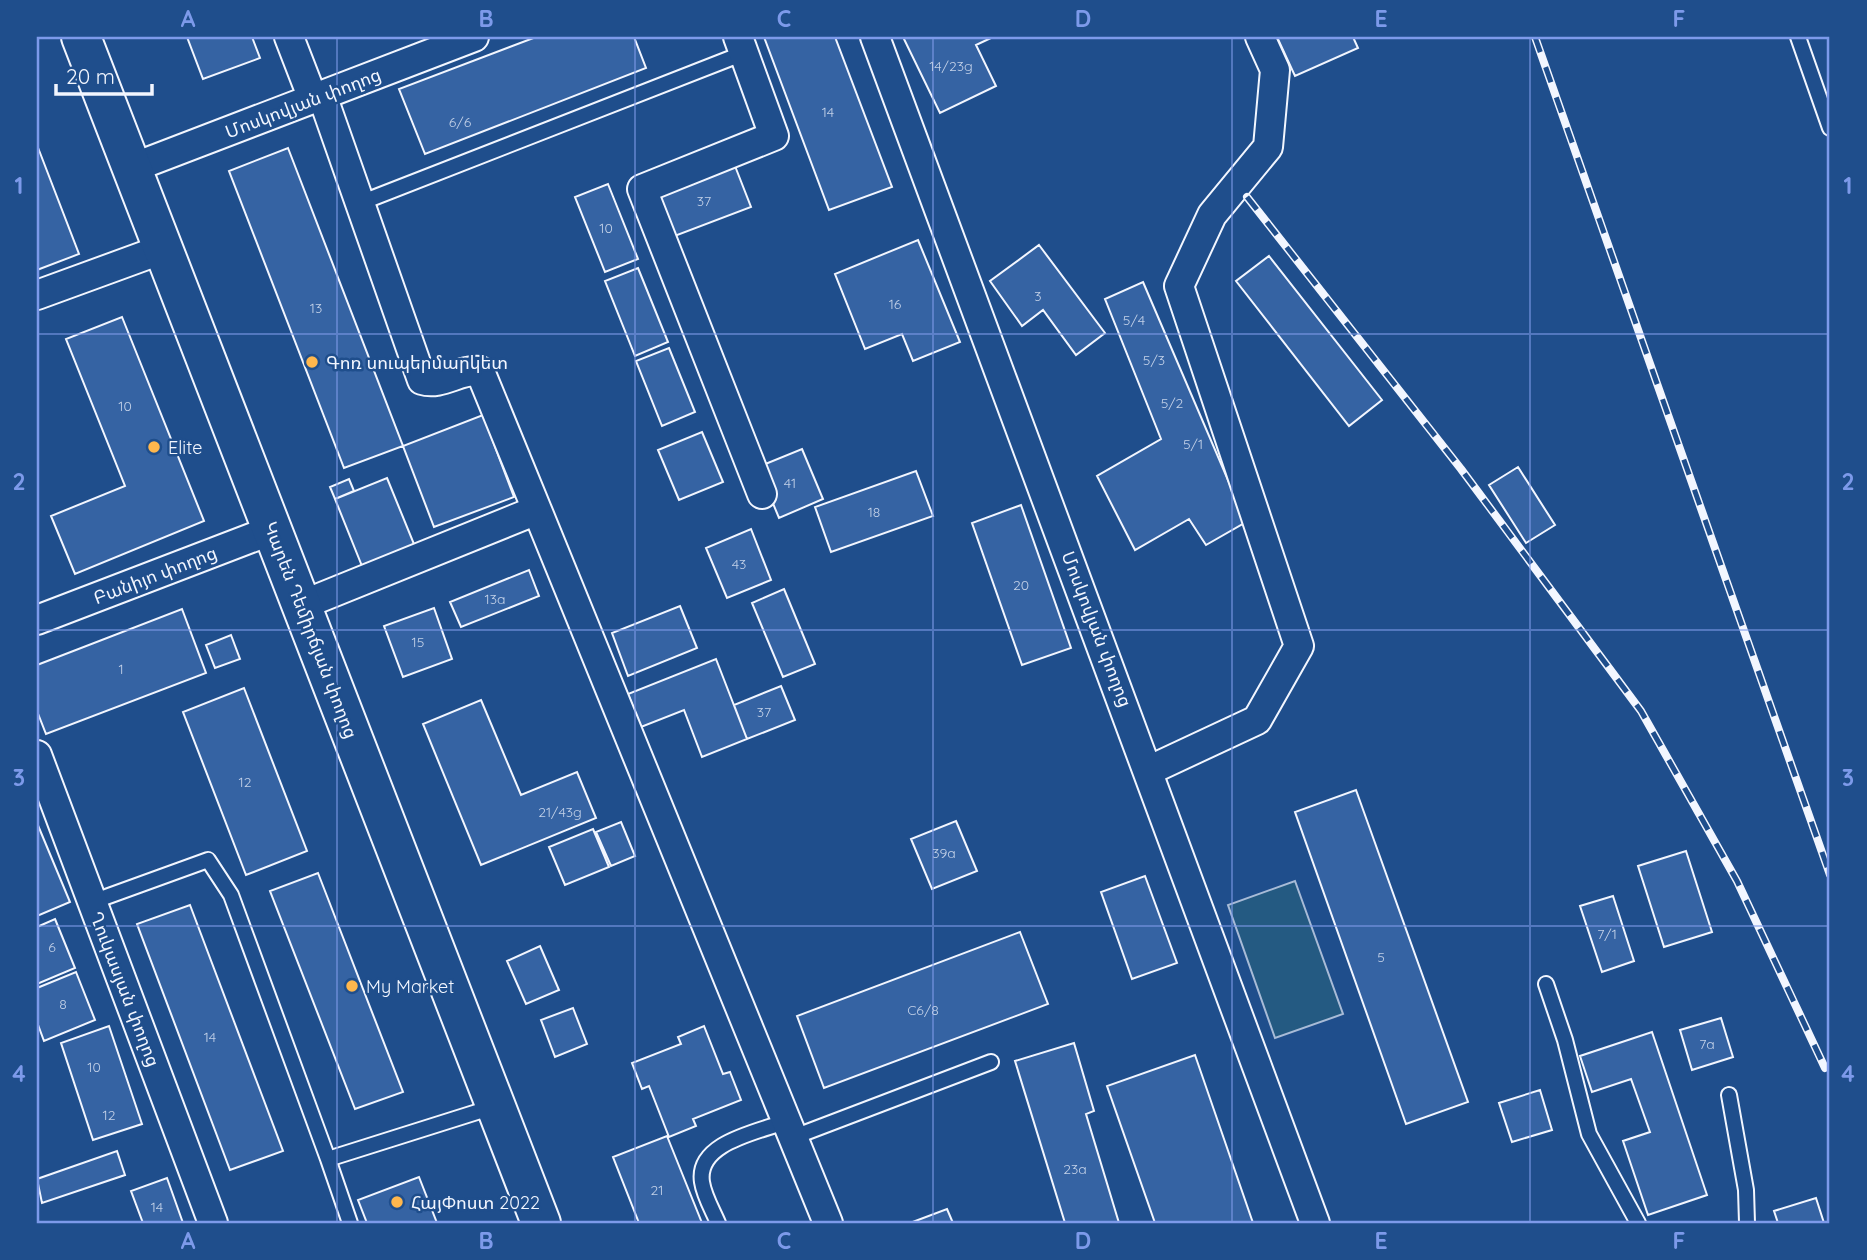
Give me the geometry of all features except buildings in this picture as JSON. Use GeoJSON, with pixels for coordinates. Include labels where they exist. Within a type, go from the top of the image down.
{"type":"FeatureCollection","features":[{"type":"Feature","properties":{"kind":"street","name":"Կարեն Դեմիրճյան փողոց"},"geometry":{"type":"LineString","coordinates":[[81,37],[541,1223]]}},
{"type":"Feature","properties":{"kind":"street"},"geometry":{"type":"LineString","coordinates":[[289,37],[318,97],[360,202],[422,380],[433,383],[467,370],[480,371],[828,1223]]}},
{"type":"Feature","properties":{"kind":"street","name":"Մոսկովյան փողոց"},"geometry":{"type":"LineString","coordinates":[[132,168],[474,37]]}},
{"type":"Feature","properties":{"kind":"street","name":"Մոսկովյան փողոց"},"geometry":{"type":"LineString","coordinates":[[876,37],[1150,770],[1315,1223]]}},
{"type":"Feature","properties":{"kind":"street"},"geometry":{"type":"LineString","coordinates":[[1150,770],[1257,720],[1299,646],[1179,286],[1212,215],[1268,147],[1275,71],[1260,37]]}},
{"type":"Feature","properties":{"kind":"street"},"geometry":{"type":"LineString","coordinates":[[741,45],[774,136],[642,189],[762,494]]}},
{"type":"Feature","properties":{"kind":"street"},"geometry":{"type":"LineString","coordinates":[[37,295],[163,249]]}},
{"type":"Feature","properties":{"kind":"street"},"geometry":{"type":"LineString","coordinates":[[302,605],[537,510]]}},
{"type":"Feature","properties":{"kind":"street","name":"Բանիյո փողոց"},"geometry":{"type":"LineString","coordinates":[[37,620],[272,530]]}},
{"type":"Feature","properties":{"kind":"street","name":"Ղուկասյան փողոց"},"geometry":{"type":"LineString","coordinates":[[37,755],[213,1223]]}},
{"type":"Feature","properties":{"kind":"lane"},"geometry":{"type":"LineString","coordinates":[[1798,37],[1830,128]]}},
{"type":"Feature","properties":{"kind":"lane"},"geometry":{"type":"LineString","coordinates":[[360,202],[741,45]]}},
{"type":"Feature","properties":{"kind":"lane"},"geometry":{"type":"LineString","coordinates":[[92,902],[208,860],[231,895],[328,1158],[349,1223]]}},
{"type":"Feature","properties":{"kind":"lane"},"geometry":{"type":"LineString","coordinates":[[1546,984],[1565,1040],[1589,1134],[1639,1223]]}},
{"type":"Feature","properties":{"kind":"lane"},"geometry":{"type":"LineString","coordinates":[[718,1223],[702,1182],[703,1163],[716,1148],[790,1129],[991,1062]]}},
{"type":"Feature","properties":{"kind":"lane"},"geometry":{"type":"LineString","coordinates":[[1729,1095],[1746,1190],[1747,1223]]}},
{"type":"Feature","properties":{"kind":"lane"},"geometry":{"type":"LineString","coordinates":[[328,1158],[496,1106]]}},
{"type":"Feature","properties":{"kind":"shaded area"},"geometry":{"type":"Polygon","coordinates":[[[1295,881],[1343,1014],[1275,1038],[1228,905],[1295,881]]]}},
{"type":"Feature","properties":{"kind":"railway"},"geometry":{"type":"LineString","coordinates":[[1535,37],[1830,875]]}},
{"type":"Feature","properties":{"kind":"railway"},"geometry":{"type":"LineString","coordinates":[[1247,197],[1461,469],[1641,711],[1737,881],[1825,1068]]}},
{"type":"Feature","properties":{"kind":"place","name":"Գոռ սուպերմարկետ"},"geometry":{"type":"Point","coordinates":[312,362]}},
{"type":"Feature","properties":{"kind":"place","name":"Elite"},"geometry":{"type":"Point","coordinates":[154,447]}},
{"type":"Feature","properties":{"kind":"place","name":"My Market"},"geometry":{"type":"Point","coordinates":[352,986]}},
{"type":"Feature","properties":{"kind":"place","name":"ՀայՓոստ 2022"},"geometry":{"type":"Point","coordinates":[397,1202]}}]}
